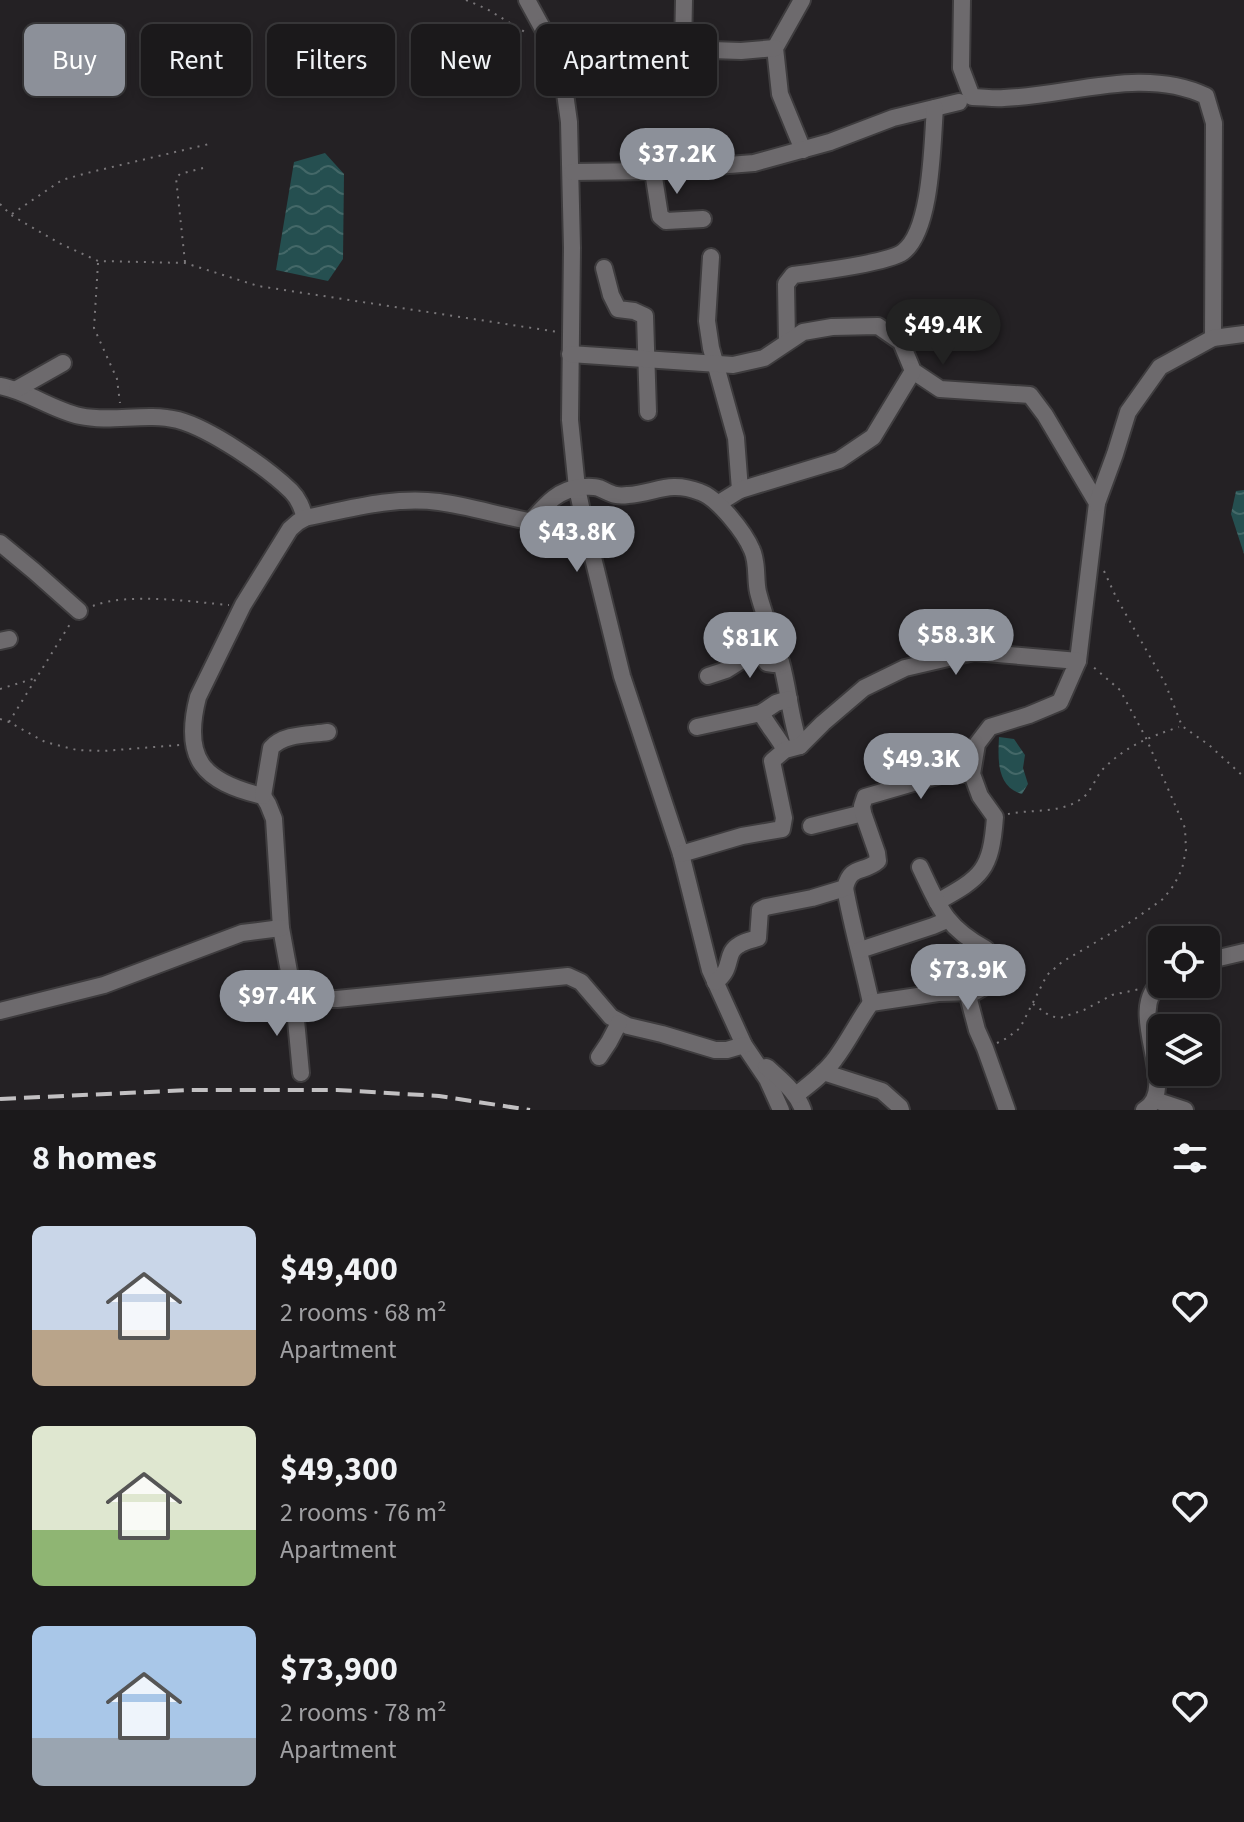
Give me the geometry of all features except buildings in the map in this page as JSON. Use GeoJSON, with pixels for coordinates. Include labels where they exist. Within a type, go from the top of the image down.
{"type":"FeatureCollection","features":[{"type":"Feature","properties":{"kind":"street"},"geometry":{"type":"LineString","coordinates":[[527,0],[540,24]]}},
{"type":"Feature","properties":{"kind":"street"},"geometry":{"type":"LineString","coordinates":[[684,0],[684,24]]}},
{"type":"Feature","properties":{"kind":"street"},"geometry":{"type":"LineString","coordinates":[[802,0],[775,48],[780,94],[803,150]]}},
{"type":"Feature","properties":{"kind":"street"},"geometry":{"type":"LineString","coordinates":[[962,0],[961,68],[972,97],[1004,98],[1134,83],[1176,86],[1206,96],[1214,123],[1213,338]]}},
{"type":"Feature","properties":{"kind":"street"},"geometry":{"type":"LineString","coordinates":[[717,50],[775,48]]}},
{"type":"Feature","properties":{"kind":"street"},"geometry":{"type":"LineString","coordinates":[[565,96],[572,172],[570,420],[577,488],[631,705],[681,854],[710,970],[744,1045],[760,1068],[781,1110]]}},
{"type":"Feature","properties":{"kind":"street"},"geometry":{"type":"LineString","coordinates":[[572,172],[653,171],[754,163],[830,142],[893,118],[959,102]]}},
{"type":"Feature","properties":{"kind":"street"},"geometry":{"type":"LineString","coordinates":[[787,342],[786,284],[793,275],[886,259],[903,252],[918,234],[927,196],[935,108]]}},
{"type":"Feature","properties":{"kind":"street"},"geometry":{"type":"LineString","coordinates":[[653,171],[660,216],[666,221],[703,219]]}},
{"type":"Feature","properties":{"kind":"street"},"geometry":{"type":"LineString","coordinates":[[711,257],[707,321],[711,348],[736,438],[740,490]]}},
{"type":"Feature","properties":{"kind":"street"},"geometry":{"type":"LineString","coordinates":[[604,268],[618,309],[645,316],[648,412]]}},
{"type":"Feature","properties":{"kind":"street"},"geometry":{"type":"LineString","coordinates":[[570,354],[733,365],[764,358],[803,332],[832,327],[878,326],[901,342],[913,371],[940,389],[1030,395],[1097,503]]}},
{"type":"Feature","properties":{"kind":"street"},"geometry":{"type":"LineString","coordinates":[[937,902],[966,886],[985,868],[993,842],[995,817],[980,796],[972,774],[977,744],[990,727],[1060,702],[1078,661],[1097,503],[1128,412],[1160,367],[1213,338],[1244,334]]}},
{"type":"Feature","properties":{"kind":"street"},"geometry":{"type":"LineString","coordinates":[[8,387],[63,363]]}},
{"type":"Feature","properties":{"kind":"street"},"geometry":{"type":"LineString","coordinates":[[719,503],[740,490],[839,460],[873,437],[913,371]]}},
{"type":"Feature","properties":{"kind":"street"},"geometry":{"type":"LineString","coordinates":[[8,387],[79,416],[147,416],[178,420],[203,430],[292,492],[305,518]]}},
{"type":"Feature","properties":{"kind":"street"},"geometry":{"type":"LineString","coordinates":[[532,520],[557,494],[577,488],[594,487],[620,496],[658,488],[685,488],[702,492],[719,503],[752,548],[755,557],[761,603],[789,699],[793,748]]}},
{"type":"Feature","properties":{"kind":"street"},"geometry":{"type":"LineString","coordinates":[[263,796],[216,780],[198,759],[193,744],[194,712],[198,697],[243,605],[290,529],[298,522],[382,503],[415,500],[441,502],[554,525],[585,525]]}},
{"type":"Feature","properties":{"kind":"street"},"geometry":{"type":"LineString","coordinates":[[0,543],[79,611]]}},
{"type":"Feature","properties":{"kind":"street"},"geometry":{"type":"LineString","coordinates":[[681,854],[742,836],[782,829],[784,818],[772,761],[793,748],[864,688],[905,668],[974,652],[1078,661]]}},
{"type":"Feature","properties":{"kind":"street"},"geometry":{"type":"LineString","coordinates":[[708,676],[757,653],[767,663],[781,663]]}},
{"type":"Feature","properties":{"kind":"street"},"geometry":{"type":"LineString","coordinates":[[697,727],[761,713],[789,699]]}},
{"type":"Feature","properties":{"kind":"street"},"geometry":{"type":"LineString","coordinates":[[761,713],[768,728],[793,748]]}},
{"type":"Feature","properties":{"kind":"street"},"geometry":{"type":"LineString","coordinates":[[301,1073],[294,999],[281,928],[274,819],[263,796],[271,748],[276,742],[328,732]]}},
{"type":"Feature","properties":{"kind":"street"},"geometry":{"type":"LineString","coordinates":[[760,1068],[768,1068],[799,1102],[835,1060],[871,1003],[860,950],[852,930],[845,888],[853,872],[878,861],[863,813],[865,797],[944,774],[972,774]]}},
{"type":"Feature","properties":{"kind":"street"},"geometry":{"type":"LineString","coordinates":[[811,826],[863,813]]}},
{"type":"Feature","properties":{"kind":"street"},"geometry":{"type":"LineString","coordinates":[[871,1003],[938,993],[979,991],[982,988],[989,960],[986,949],[947,920],[920,867]]}},
{"type":"Feature","properties":{"kind":"street"},"geometry":{"type":"LineString","coordinates":[[715,982],[724,977],[735,948],[758,938],[760,910],[845,888]]}},
{"type":"Feature","properties":{"kind":"street"},"geometry":{"type":"LineString","coordinates":[[860,950],[947,920]]}},
{"type":"Feature","properties":{"kind":"street"},"geometry":{"type":"LineString","coordinates":[[0,1011],[104,985],[242,933],[281,928]]}},
{"type":"Feature","properties":{"kind":"street"},"geometry":{"type":"LineString","coordinates":[[1220,958],[1244,952]]}},
{"type":"Feature","properties":{"kind":"street"},"geometry":{"type":"LineString","coordinates":[[294,999],[337,999],[568,976],[581,982],[619,1023],[715,1050],[744,1045]]}},
{"type":"Feature","properties":{"kind":"street"},"geometry":{"type":"LineString","coordinates":[[967,992],[977,1030],[1007,1110]]}},
{"type":"Feature","properties":{"kind":"street"},"geometry":{"type":"LineString","coordinates":[[1150,998],[1147,1004],[1157,1086],[1150,1105],[1185,1110]]}},
{"type":"Feature","properties":{"kind":"street"},"geometry":{"type":"LineString","coordinates":[[599,1057],[619,1023]]}},
{"type":"Feature","properties":{"kind":"street"},"geometry":{"type":"LineString","coordinates":[[823,1072],[882,1091],[901,1110]]}},
{"type":"Feature","properties":{"kind":"path"},"geometry":{"type":"LineString","coordinates":[[466,0],[508,20],[532,36]]}},
{"type":"Feature","properties":{"kind":"path"},"geometry":{"type":"LineString","coordinates":[[11,215],[62,180],[209,144]]}},
{"type":"Feature","properties":{"kind":"path"},"geometry":{"type":"LineString","coordinates":[[185,263],[176,178],[203,168]]}},
{"type":"Feature","properties":{"kind":"path"},"geometry":{"type":"LineString","coordinates":[[0,204],[11,215],[59,243],[98,261],[185,263],[258,286],[571,335]]}},
{"type":"Feature","properties":{"kind":"path"},"geometry":{"type":"LineString","coordinates":[[98,261],[94,328],[117,379],[122,416]]}},
{"type":"Feature","properties":{"kind":"path"},"geometry":{"type":"LineString","coordinates":[[1104,571],[1165,683],[1182,726],[1209,745],[1244,777]]}},
{"type":"Feature","properties":{"kind":"path"},"geometry":{"type":"LineString","coordinates":[[9,722],[79,611],[102,602],[134,600],[243,605]]}},
{"type":"Feature","properties":{"kind":"path"},"geometry":{"type":"LineString","coordinates":[[985,1048],[1020,1028],[1047,975],[1062,962],[1163,899],[1182,869],[1186,850],[1185,828],[1146,738],[1120,690],[1090,663],[1078,661]]}},
{"type":"Feature","properties":{"kind":"path"},"geometry":{"type":"LineString","coordinates":[[0,689],[37,677]]}},
{"type":"Feature","properties":{"kind":"path"},"geometry":{"type":"LineString","coordinates":[[0,719],[45,742],[77,750],[193,744]]}},
{"type":"Feature","properties":{"kind":"path"},"geometry":{"type":"LineString","coordinates":[[995,817],[1057,809],[1083,799],[1101,772],[1146,738],[1182,726]]}},
{"type":"Feature","properties":{"kind":"path"},"geometry":{"type":"LineString","coordinates":[[1033,1004],[1050,1016],[1060,1018],[1112,995],[1148,987]]}},
{"type":"Feature","properties":{"kind":"water"},"geometry":{"type":"Polygon","coordinates":[[[325,153],[344,174],[343,259],[328,281],[276,270],[294,162],[325,153]]]}},
{"type":"Feature","properties":{"kind":"water"},"geometry":{"type":"Polygon","coordinates":[[[1244,490],[1244,554],[1231,514],[1236,491],[1244,490]]]}},
{"type":"Feature","properties":{"kind":"water"},"geometry":{"type":"Polygon","coordinates":[[[999,737],[1014,739],[1025,755],[1023,768],[1028,784],[1022,794],[1007,785],[1000,771],[999,737]]]}},
{"type":"Feature","properties":{"kind":"railway"},"geometry":{"type":"LineString","coordinates":[[0,1099],[190,1090],[337,1090],[439,1096],[530,1110]]}}]}
